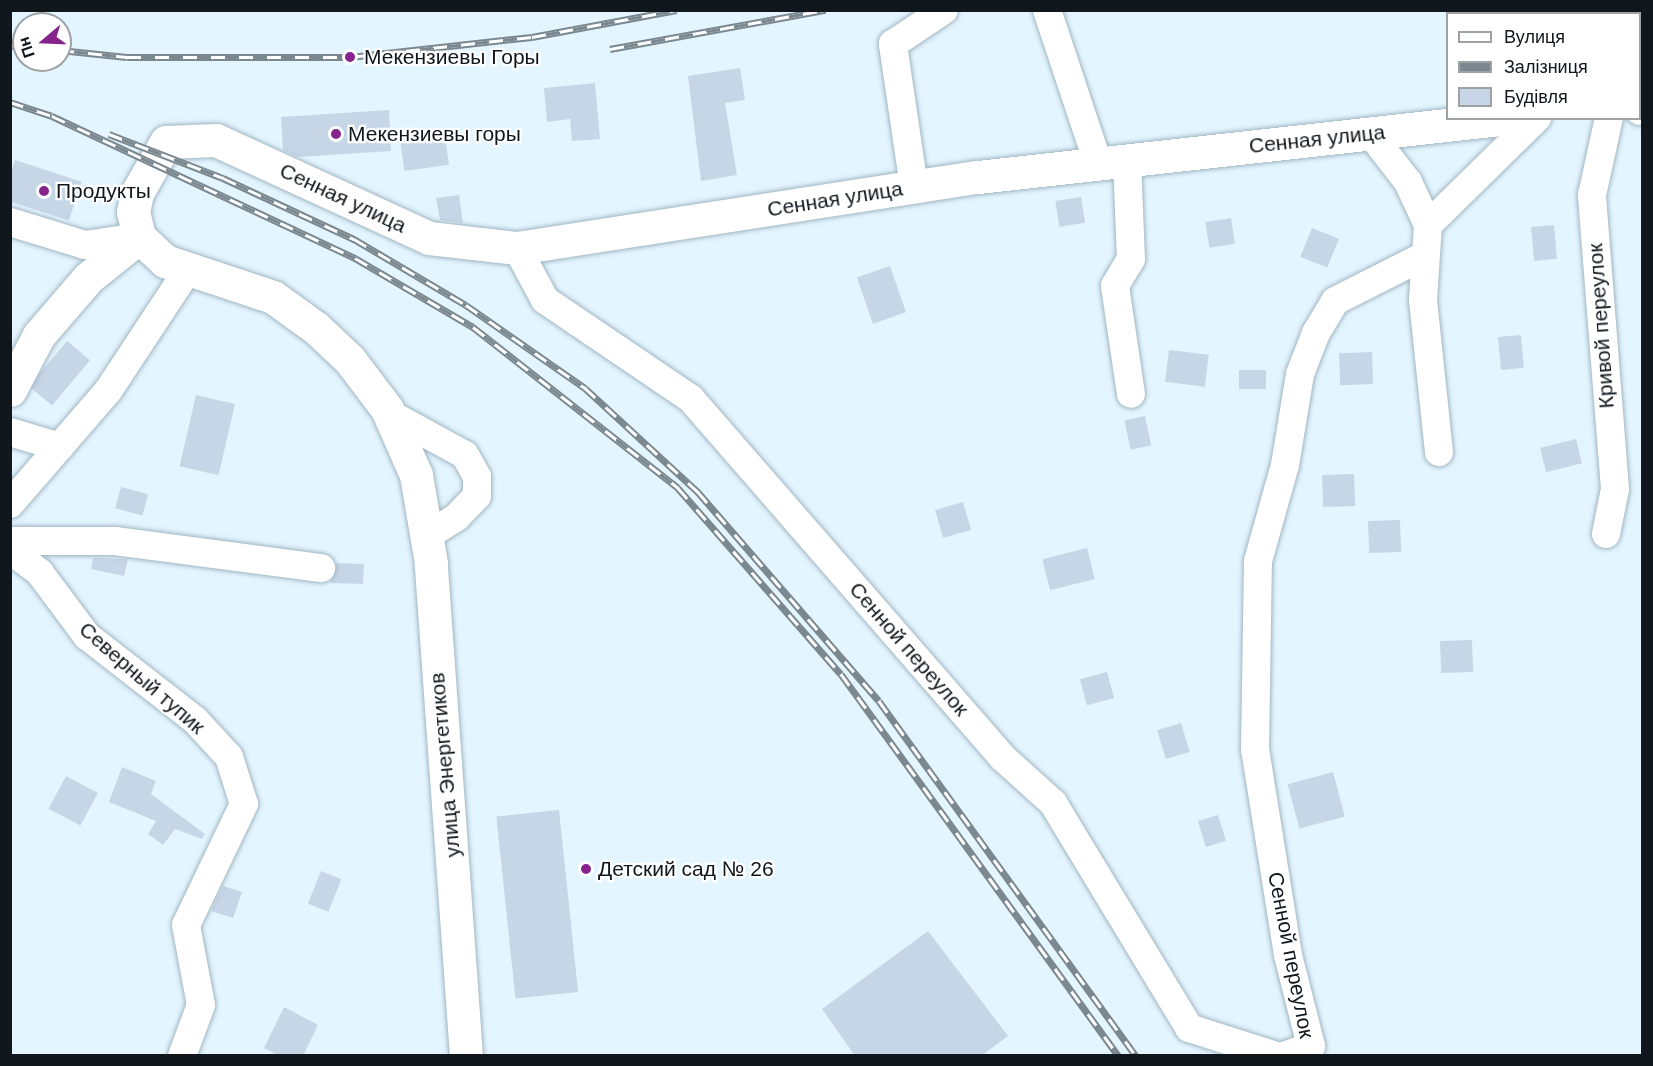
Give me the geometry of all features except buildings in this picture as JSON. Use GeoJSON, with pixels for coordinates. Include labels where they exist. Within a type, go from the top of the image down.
{"type":"FeatureCollection","features":[{"type":"Feature","properties":{"kind":"main road","name":"Сенная улица"},"geometry":{"type":"LineString","coordinates":[[139,237],[133,212],[137,193],[158,150],[181,137],[216,140],[429,238],[518,248],[914,187],[1113,161],[1490,120]]}},
{"type":"Feature","properties":{"kind":"main road","name":"улица Энергетиков"},"geometry":{"type":"LineString","coordinates":[[139,237],[165,261],[273,297],[297,313],[350,360],[390,414],[416,475],[426,536],[466,1056]]}},
{"type":"Feature","properties":{"kind":"main road"},"geometry":{"type":"LineString","coordinates":[[10,390],[39,335],[88,278],[139,237]]}},
{"type":"Feature","properties":{"kind":"street"},"geometry":{"type":"LineString","coordinates":[[914,187],[893,44],[944,10]]}},
{"type":"Feature","properties":{"kind":"street"},"geometry":{"type":"LineString","coordinates":[[1047,10],[1113,161],[1131,259],[1115,286],[1131,394]]}},
{"type":"Feature","properties":{"kind":"street"},"geometry":{"type":"LineString","coordinates":[[1439,452],[1422,257],[1428,225],[1535,120]]}},
{"type":"Feature","properties":{"kind":"street","name":"Кривой переулок"},"geometry":{"type":"LineString","coordinates":[[1606,534],[1615,489],[1592,195],[1609,120]]}},
{"type":"Feature","properties":{"kind":"street"},"geometry":{"type":"LineString","coordinates":[[1370,133],[1408,182],[1428,225]]}},
{"type":"Feature","properties":{"kind":"street"},"geometry":{"type":"LineString","coordinates":[[10,222],[85,245],[139,237]]}},
{"type":"Feature","properties":{"kind":"street","name":"Сенной переулок"},"geometry":{"type":"LineString","coordinates":[[518,248],[545,300],[691,399],[1002,757],[1053,803],[1189,1028],[1277,1056]]}},
{"type":"Feature","properties":{"kind":"street","name":"Сенной переулок"},"geometry":{"type":"LineString","coordinates":[[1284,1056],[1311,1046],[1288,955],[1255,750],[1258,561],[1285,465],[1300,374],[1316,333],[1335,301],[1422,257]]}},
{"type":"Feature","properties":{"kind":"street"},"geometry":{"type":"LineString","coordinates":[[10,504],[134,358],[189,268]]}},
{"type":"Feature","properties":{"kind":"street"},"geometry":{"type":"LineString","coordinates":[[390,414],[465,455],[477,477],[477,496],[457,517],[426,536]]}},
{"type":"Feature","properties":{"kind":"street"},"geometry":{"type":"LineString","coordinates":[[10,432],[60,447]]}},
{"type":"Feature","properties":{"kind":"street"},"geometry":{"type":"LineString","coordinates":[[10,541],[115,541],[321,568]]}},
{"type":"Feature","properties":{"kind":"street","name":"Северный тупик"},"geometry":{"type":"LineString","coordinates":[[10,550],[40,573],[87,636],[195,720],[229,757],[244,804],[186,925],[201,1005],[182,1056]]}},
{"type":"Feature","properties":{"kind":"railway"},"geometry":{"type":"LineString","coordinates":[[72,51],[127,57],[350,57],[532,37],[676,10]]}},
{"type":"Feature","properties":{"kind":"railway"},"geometry":{"type":"LineString","coordinates":[[610,49],[825,10]]}},
{"type":"Feature","properties":{"kind":"railway"},"geometry":{"type":"LineString","coordinates":[[10,102],[52,116],[355,258],[473,327],[678,488],[841,674],[1119,1056]]}},
{"type":"Feature","properties":{"kind":"railway"},"geometry":{"type":"LineString","coordinates":[[109,134],[223,178],[354,239],[466,305],[585,388],[698,492],[879,701],[1136,1056]]}},
{"type":"Feature","properties":{"kind":"place","name":"Мекензиевы Горы"},"geometry":{"type":"Point","coordinates":[350,57]}},
{"type":"Feature","properties":{"kind":"place","name":"Мекензиевы горы"},"geometry":{"type":"Point","coordinates":[336,134]}},
{"type":"Feature","properties":{"kind":"place","name":"Продукты"},"geometry":{"type":"Point","coordinates":[44,191]}},
{"type":"Feature","properties":{"kind":"place","name":"Детский сад № 26"},"geometry":{"type":"Point","coordinates":[586,869]}}]}
